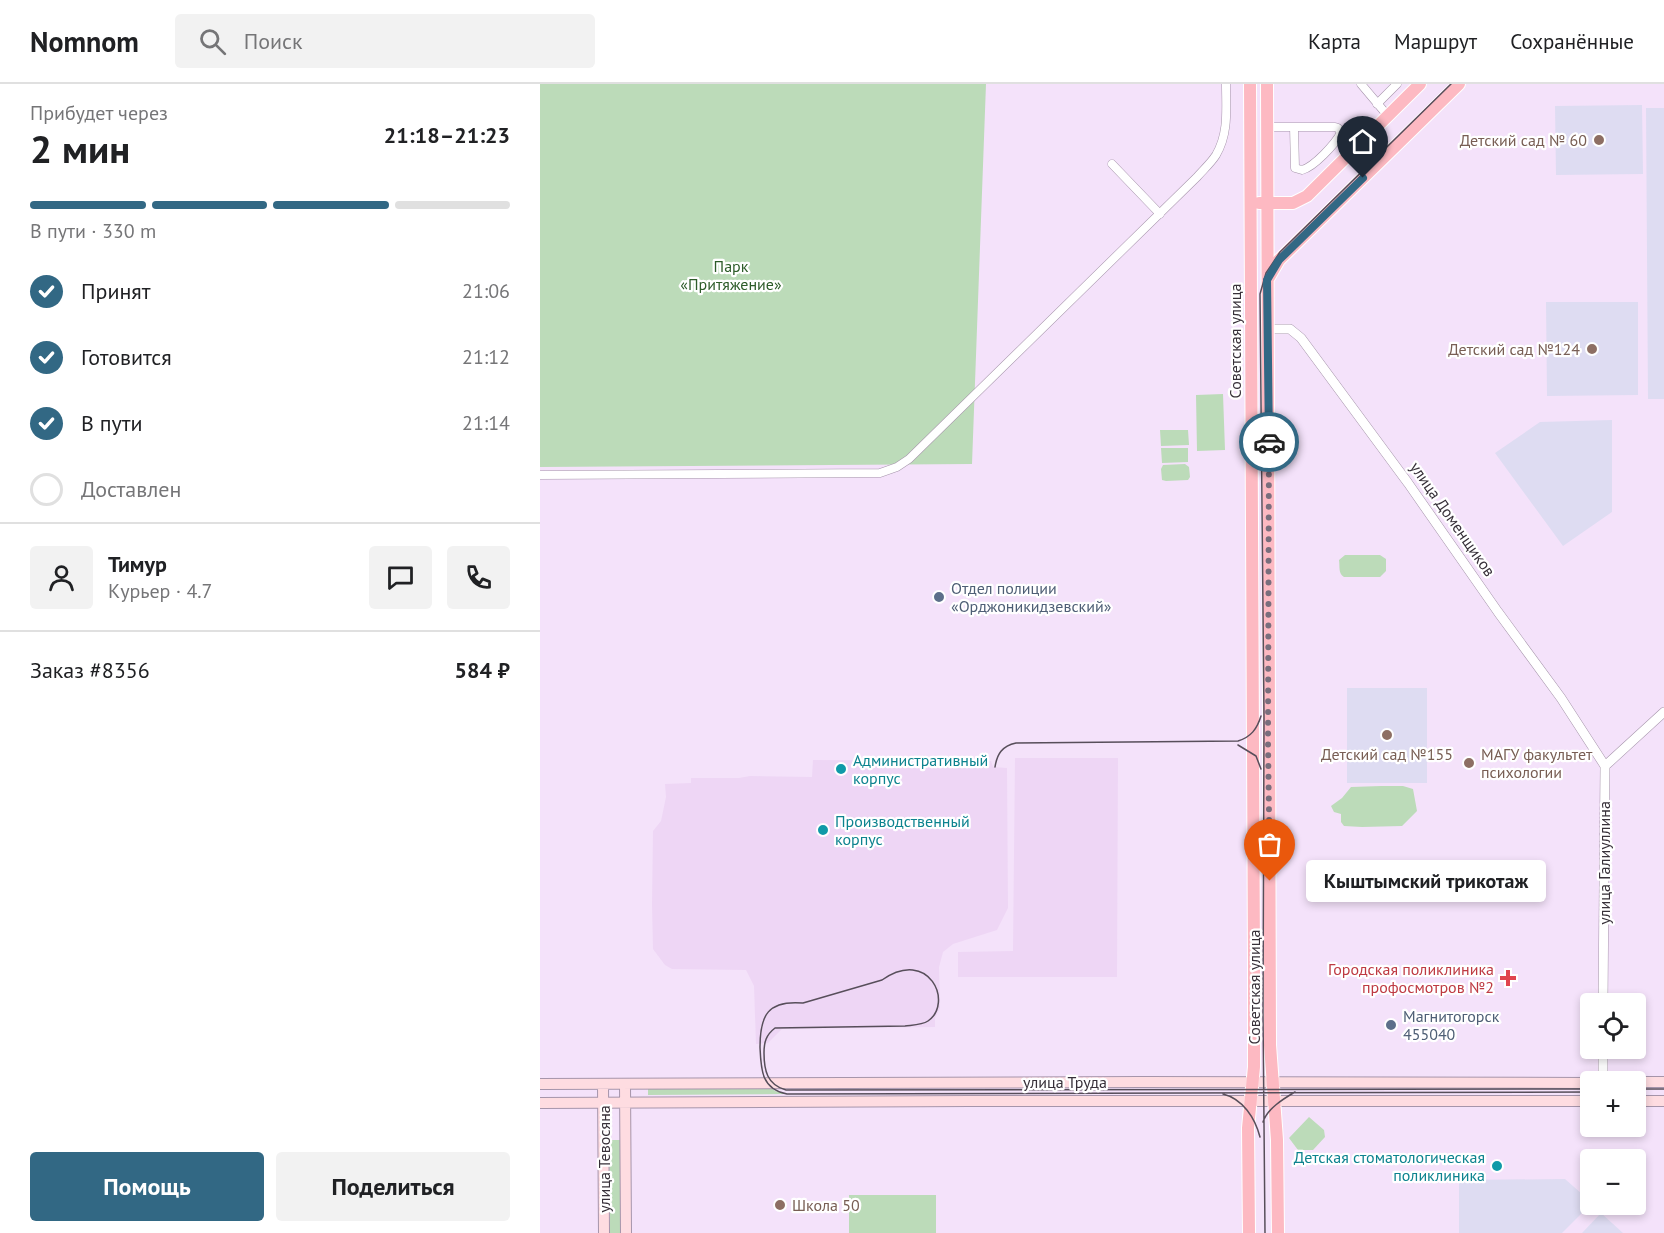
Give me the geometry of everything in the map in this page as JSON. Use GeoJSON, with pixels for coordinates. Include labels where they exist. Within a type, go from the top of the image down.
{"type":"FeatureCollection","features":[{"type":"Feature","properties":{"kind":"main road","name":"Советская улица"},"geometry":{"type":"LineString","coordinates":[[1249,1233],[1248,1128],[1252,1083],[1254,976],[1250,84]]}},
{"type":"Feature","properties":{"kind":"main road","name":"Советская улица"},"geometry":{"type":"LineString","coordinates":[[1267,84],[1270,1045],[1277,1140],[1278,1233]]}},
{"type":"Feature","properties":{"kind":"main road"},"geometry":{"type":"LineString","coordinates":[[1251,203],[1293,202],[1307,196],[1420,84]]}},
{"type":"Feature","properties":{"kind":"main road"},"geometry":{"type":"LineString","coordinates":[[1267,280],[1279,260],[1459,84]]}},
{"type":"Feature","properties":{"kind":"main road","name":"улица Доменщиков"},"geometry":{"type":"LineString","coordinates":[[1252,329],[1267,329]]}},
{"type":"Feature","properties":{"kind":"main road"},"geometry":{"type":"LineString","coordinates":[[1253,741],[1268,741]]}},
{"type":"Feature","properties":{"kind":"main road"},"geometry":{"type":"LineString","coordinates":[[1646,1082],[1664,1082]]}},
{"type":"Feature","properties":{"kind":"main road","name":"улица Труда"},"geometry":{"type":"LineString","coordinates":[[540,1084],[1580,1083]]}},
{"type":"Feature","properties":{"kind":"main road","name":"улица Тевосяна"},"geometry":{"type":"LineString","coordinates":[[603,1084],[604,1233]]}},
{"type":"Feature","properties":{"kind":"main road","name":"улица Тевосяна"},"geometry":{"type":"LineString","coordinates":[[625,1084],[626,1233]]}},
{"type":"Feature","properties":{"kind":"main road","name":"улица Труда"},"geometry":{"type":"LineString","coordinates":[[540,1103],[1580,1101]]}},
{"type":"Feature","properties":{"kind":"main road"},"geometry":{"type":"LineString","coordinates":[[1646,1101],[1664,1101]]}},
{"type":"Feature","properties":{"kind":"street"},"geometry":{"type":"LineString","coordinates":[[540,475],[880,473],[897,467],[909,459],[1197,177],[1215,156],[1223,140],[1227,121],[1226,84]]}},
{"type":"Feature","properties":{"kind":"street"},"geometry":{"type":"LineString","coordinates":[[1361,84],[1388,116]]}},
{"type":"Feature","properties":{"kind":"street"},"geometry":{"type":"LineString","coordinates":[[1377,104],[1397,84]]}},
{"type":"Feature","properties":{"kind":"street"},"geometry":{"type":"LineString","coordinates":[[1267,127],[1294,127],[1335,127],[1341,133],[1338,139],[1310,167],[1302,170],[1295,168],[1294,127]]}},
{"type":"Feature","properties":{"kind":"street"},"geometry":{"type":"LineString","coordinates":[[1112,164],[1160,214]]}},
{"type":"Feature","properties":{"kind":"street","name":"улица Доменщиков"},"geometry":{"type":"LineString","coordinates":[[1267,329],[1290,329],[1301,338],[1408,483],[1561,698],[1605,765]]}},
{"type":"Feature","properties":{"kind":"street"},"geometry":{"type":"LineString","coordinates":[[1605,765],[1664,712]]}},
{"type":"Feature","properties":{"kind":"street","name":"улица Галиуллина"},"geometry":{"type":"LineString","coordinates":[[1603,993],[1605,765]]}},
{"type":"Feature","properties":{"kind":"shaded area","name":"Детский сад № 60"},"geometry":{"type":"Polygon","coordinates":[[[1642,105],[1643,174],[1556,175],[1555,106],[1642,105]]]}},
{"type":"Feature","properties":{"kind":"shaded area"},"geometry":{"type":"Polygon","coordinates":[[[1646,108],[1664,108],[1664,399],[1648,399],[1646,108]]]}},
{"type":"Feature","properties":{"kind":"shaded area","name":"Детский сад №124"},"geometry":{"type":"Polygon","coordinates":[[[1546,302],[1638,302],[1638,395],[1547,396],[1546,302]]]}},
{"type":"Feature","properties":{"kind":"shaded area"},"geometry":{"type":"Polygon","coordinates":[[[1612,420],[1612,512],[1563,546],[1495,453],[1540,422],[1612,420]]]}},
{"type":"Feature","properties":{"kind":"shaded area","name":"Детский сад №155"},"geometry":{"type":"Polygon","coordinates":[[[1347,688],[1427,688],[1427,783],[1347,783],[1347,688]]]}},
{"type":"Feature","properties":{"kind":"shaded area"},"geometry":{"type":"Polygon","coordinates":[[[1015,758],[1118,758],[1117,977],[958,977],[958,952],[1013,951],[1015,758]]]}},
{"type":"Feature","properties":{"kind":"shaded area"},"geometry":{"type":"Polygon","coordinates":[[[813,760],[991,761],[993,767],[1007,768],[1008,908],[997,930],[953,944],[943,952],[939,967],[940,1008],[935,1018],[935,1027],[782,1029],[768,1043],[756,1044],[754,986],[746,970],[672,969],[665,965],[653,949],[653,831],[661,821],[666,797],[665,784],[691,783],[691,778],[812,777],[813,760]]]}},
{"type":"Feature","properties":{"kind":"shaded area"},"geometry":{"type":"Polygon","coordinates":[[[1565,1179],[1580,1192],[1580,1215],[1562,1233],[1459,1233],[1459,1180],[1565,1179]]]}},
{"type":"Feature","properties":{"kind":"shaded area"},"geometry":{"type":"Polygon","coordinates":[[[1599,1215],[1603,1215],[1623,1233],[1582,1233],[1599,1215]]]}},
{"type":"Feature","properties":{"kind":"green space","name":"Парк «Притяжение»"},"geometry":{"type":"Polygon","coordinates":[[[540,84],[986,84],[972,464],[540,467],[540,84]]]}},
{"type":"Feature","properties":{"kind":"green space"},"geometry":{"type":"Polygon","coordinates":[[[1223,394],[1225,450],[1197,451],[1196,395],[1223,394]]]}},
{"type":"Feature","properties":{"kind":"green space"},"geometry":{"type":"Polygon","coordinates":[[[1160,430],[1188,430],[1189,445],[1161,446],[1160,430]]]}},
{"type":"Feature","properties":{"kind":"green space"},"geometry":{"type":"Polygon","coordinates":[[[1161,448],[1188,448],[1188,462],[1162,463],[1161,448]]]}},
{"type":"Feature","properties":{"kind":"green space"},"geometry":{"type":"Polygon","coordinates":[[[1185,464],[1189,467],[1188,480],[1162,480],[1163,465],[1185,464]]]}},
{"type":"Feature","properties":{"kind":"green space"},"geometry":{"type":"Polygon","coordinates":[[[1345,555],[1380,555],[1386,559],[1386,571],[1380,577],[1344,577],[1340,572],[1339,560],[1345,555]]]}},
{"type":"Feature","properties":{"kind":"green space"},"geometry":{"type":"Polygon","coordinates":[[[1403,786],[1413,789],[1417,811],[1402,826],[1344,826],[1341,822],[1341,814],[1334,812],[1331,806],[1351,787],[1403,786]]]}},
{"type":"Feature","properties":{"kind":"green space"},"geometry":{"type":"Polygon","coordinates":[[[769,1086],[775,1091],[787,1094],[648,1095],[648,1087],[769,1086]]]}},
{"type":"Feature","properties":{"kind":"green space"},"geometry":{"type":"Polygon","coordinates":[[[1309,1117],[1324,1130],[1325,1137],[1313,1150],[1298,1150],[1289,1138],[1309,1117]]]}},
{"type":"Feature","properties":{"kind":"green space"},"geometry":{"type":"Polygon","coordinates":[[[609,1140],[621,1140],[622,1233],[610,1233],[609,1140]]]}},
{"type":"Feature","properties":{"kind":"green space"},"geometry":{"type":"Polygon","coordinates":[[[849,1195],[936,1195],[936,1233],[849,1233],[849,1195]]]}},
{"type":"Feature","properties":{"kind":"tram line"},"geometry":{"type":"LineString","coordinates":[[1265,1233],[1260,294],[1266,273],[1280,252],[1451,84]]}},
{"type":"Feature","properties":{"kind":"tram line"},"geometry":{"type":"LineString","coordinates":[[995,767],[1001,751],[1016,743],[1238,741],[1253,732],[1261,716]]}},
{"type":"Feature","properties":{"kind":"tram line"},"geometry":{"type":"LineString","coordinates":[[1238,745],[1256,756],[1261,769]]}},
{"type":"Feature","properties":{"kind":"tram line"},"geometry":{"type":"LineString","coordinates":[[1580,1089],[786,1090],[771,1081],[765,1065],[764,1049],[768,1036],[775,1028],[905,1026],[928,1021],[935,1013],[938,1002],[937,991],[932,981],[924,974],[913,970],[899,972],[882,980],[803,1003],[782,1004],[774,1007],[764,1018],[760,1036],[764,1077],[772,1088],[787,1094],[1580,1092]]}},
{"type":"Feature","properties":{"kind":"tram line"},"geometry":{"type":"LineString","coordinates":[[1646,1089],[1664,1089]]}},
{"type":"Feature","properties":{"kind":"tram line"},"geometry":{"type":"LineString","coordinates":[[1263,1122],[1272,1109],[1295,1092]]}},
{"type":"Feature","properties":{"kind":"tram line"},"geometry":{"type":"LineString","coordinates":[[1223,1094],[1237,1100],[1247,1110],[1260,1137]]}},
{"type":"Feature","properties":{"kind":"way so far"},"geometry":{"type":"LineString","coordinates":[[1269,442],[1270,881]]}},
{"type":"Feature","properties":{"kind":"place","name":"Детский сад № 60"},"geometry":{"type":"Point","coordinates":[1599,140]}},
{"type":"Feature","properties":{"kind":"place","name":"Детский сад №124"},"geometry":{"type":"Point","coordinates":[1592,349]}},
{"type":"Feature","properties":{"kind":"place","name":"Отдел полиции «Орджоникидзевский»"},"geometry":{"type":"Point","coordinates":[939,597]}},
{"type":"Feature","properties":{"kind":"place","name":"Детский сад №155"},"geometry":{"type":"Point","coordinates":[1387,735]}},
{"type":"Feature","properties":{"kind":"place","name":"МАГУ факультет психологии"},"geometry":{"type":"Point","coordinates":[1469,763]}},
{"type":"Feature","properties":{"kind":"place","name":"Административный корпус"},"geometry":{"type":"Point","coordinates":[841,769]}},
{"type":"Feature","properties":{"kind":"place","name":"Производственный корпус"},"geometry":{"type":"Point","coordinates":[823,830]}},
{"type":"Feature","properties":{"kind":"place","name":"Кыштымский трикотаж"},"geometry":{"type":"Point","coordinates":[1270,881]}},
{"type":"Feature","properties":{"kind":"place","name":"Городская поликлиника профосмотров №2"},"geometry":{"type":"Point","coordinates":[1508,978]}},
{"type":"Feature","properties":{"kind":"place","name":"Магнитогорск 455040"},"geometry":{"type":"Point","coordinates":[1391,1025]}},
{"type":"Feature","properties":{"kind":"place","name":"Детская стоматологическая поликлиника"},"geometry":{"type":"Point","coordinates":[1497,1166]}},
{"type":"Feature","properties":{"kind":"place","name":"Школа 50"},"geometry":{"type":"Point","coordinates":[780,1205]}},
{"type":"Feature","properties":{"kind":"route"},"geometry":{"type":"LineString","coordinates":[[1269,442],[1267,280],[1279,260],[1363,178]]}}]}
